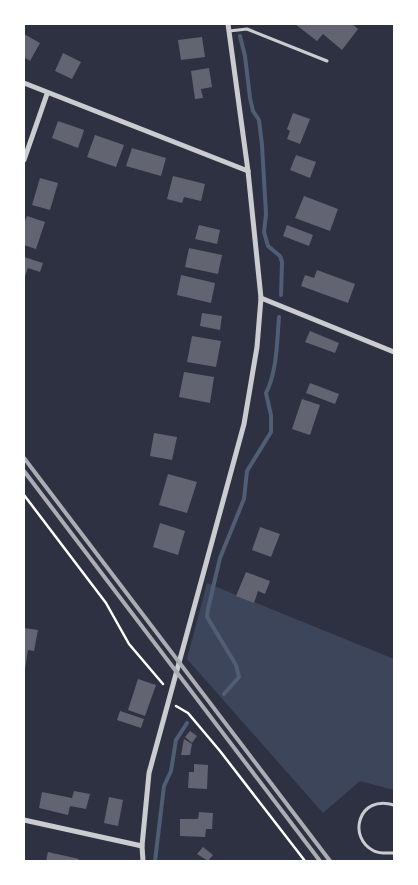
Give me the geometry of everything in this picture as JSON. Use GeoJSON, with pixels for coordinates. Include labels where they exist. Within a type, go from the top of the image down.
{"type":"FeatureCollection","features":[{"type":"Feature","properties":{"kind":"street"},"geometry":{"type":"LineString","coordinates":[[143,861],[142,846],[149,773],[244,424],[257,347],[261,298],[248,171],[228,24]]}},
{"type":"Feature","properties":{"kind":"street"},"geometry":{"type":"LineString","coordinates":[[24,83],[47,94],[248,171]]}},
{"type":"Feature","properties":{"kind":"street"},"geometry":{"type":"LineString","coordinates":[[24,160],[47,94]]}},
{"type":"Feature","properties":{"kind":"street"},"geometry":{"type":"LineString","coordinates":[[261,298],[394,352]]}},
{"type":"Feature","properties":{"kind":"street"},"geometry":{"type":"LineString","coordinates":[[24,820],[142,846]]}},
{"type":"Feature","properties":{"kind":"lane"},"geometry":{"type":"LineString","coordinates":[[228,31],[247,29],[328,61]]}},
{"type":"Feature","properties":{"kind":"lane"},"geometry":{"type":"LineString","coordinates":[[394,805],[378,802],[368,806],[362,817],[360,827],[361,838],[365,845],[376,852],[394,853]]}},
{"type":"Feature","properties":{"kind":"path"},"geometry":{"type":"LineString","coordinates":[[24,495],[106,602],[129,644],[171,694],[176,706],[188,713],[220,751],[304,861]]}},
{"type":"Feature","properties":{"kind":"shaded area"},"geometry":{"type":"Polygon","coordinates":[[[207,583],[394,659],[394,790],[360,781],[323,813],[187,659],[207,583]]]}},
{"type":"Feature","properties":{"kind":"building"},"geometry":{"type":"Polygon","coordinates":[[[295,24],[352,24],[358,29],[342,50],[323,34],[317,41],[295,24]]]}},
{"type":"Feature","properties":{"kind":"building"},"geometry":{"type":"Polygon","coordinates":[[[24,34],[40,43],[30,61],[24,57],[24,34]]]}},
{"type":"Feature","properties":{"kind":"building"},"geometry":{"type":"Polygon","coordinates":[[[202,37],[205,57],[181,60],[178,40],[202,37]]]}},
{"type":"Feature","properties":{"kind":"building"},"geometry":{"type":"Polygon","coordinates":[[[63,53],[81,62],[72,79],[55,71],[63,53]]]}},
{"type":"Feature","properties":{"kind":"building"},"geometry":{"type":"Polygon","coordinates":[[[209,68],[212,87],[201,89],[203,98],[195,99],[191,71],[209,68]]]}},
{"type":"Feature","properties":{"kind":"building"},"geometry":{"type":"Polygon","coordinates":[[[293,113],[310,119],[300,144],[287,139],[290,131],[287,129],[293,113]]]}},
{"type":"Feature","properties":{"kind":"building"},"geometry":{"type":"Polygon","coordinates":[[[58,121],[84,130],[78,148],[52,138],[58,121]]]}},
{"type":"Feature","properties":{"kind":"building"},"geometry":{"type":"Polygon","coordinates":[[[95,135],[124,145],[116,167],[87,157],[95,135]]]}},
{"type":"Feature","properties":{"kind":"building"},"geometry":{"type":"Polygon","coordinates":[[[132,148],[166,158],[161,176],[126,166],[132,148]]]}},
{"type":"Feature","properties":{"kind":"building"},"geometry":{"type":"Polygon","coordinates":[[[296,155],[316,162],[310,178],[290,170],[296,155]]]}},
{"type":"Feature","properties":{"kind":"building"},"geometry":{"type":"Polygon","coordinates":[[[173,176],[205,184],[201,201],[184,197],[182,203],[167,199],[173,176]]]}},
{"type":"Feature","properties":{"kind":"building"},"geometry":{"type":"Polygon","coordinates":[[[40,178],[58,183],[50,210],[32,205],[40,178]]]}},
{"type":"Feature","properties":{"kind":"building"},"geometry":{"type":"Polygon","coordinates":[[[304,196],[338,209],[330,231],[295,218],[304,196]]]}},
{"type":"Feature","properties":{"kind":"building"},"geometry":{"type":"Polygon","coordinates":[[[27,216],[45,222],[36,249],[24,245],[24,224],[27,216]]]}},
{"type":"Feature","properties":{"kind":"building"},"geometry":{"type":"Polygon","coordinates":[[[199,225],[220,230],[217,244],[195,239],[199,225]]]}},
{"type":"Feature","properties":{"kind":"building"},"geometry":{"type":"Polygon","coordinates":[[[287,225],[313,235],[309,246],[283,236],[287,225]]]}},
{"type":"Feature","properties":{"kind":"building"},"geometry":{"type":"Polygon","coordinates":[[[189,248],[222,255],[218,274],[185,267],[189,248]]]}},
{"type":"Feature","properties":{"kind":"building"},"geometry":{"type":"Polygon","coordinates":[[[24,257],[43,263],[40,272],[28,268],[24,279],[24,257]]]}},
{"type":"Feature","properties":{"kind":"building"},"geometry":{"type":"Polygon","coordinates":[[[317,270],[355,284],[348,303],[301,286],[305,275],[314,278],[317,270]]]}},
{"type":"Feature","properties":{"kind":"building"},"geometry":{"type":"Polygon","coordinates":[[[181,275],[215,283],[211,303],[177,295],[181,275]]]}},
{"type":"Feature","properties":{"kind":"building"},"geometry":{"type":"Polygon","coordinates":[[[202,313],[222,316],[220,330],[200,326],[202,313]]]}},
{"type":"Feature","properties":{"kind":"building"},"geometry":{"type":"Polygon","coordinates":[[[310,331],[339,343],[335,353],[305,342],[310,331]]]}},
{"type":"Feature","properties":{"kind":"building"},"geometry":{"type":"Polygon","coordinates":[[[192,336],[221,341],[216,367],[187,362],[192,336]]]}},
{"type":"Feature","properties":{"kind":"building"},"geometry":{"type":"Polygon","coordinates":[[[184,372],[214,377],[210,403],[179,397],[184,372]]]}},
{"type":"Feature","properties":{"kind":"building"},"geometry":{"type":"Polygon","coordinates":[[[310,383],[339,394],[335,404],[306,393],[310,383]]]}},
{"type":"Feature","properties":{"kind":"building"},"geometry":{"type":"Polygon","coordinates":[[[302,399],[320,405],[310,435],[292,429],[302,399]]]}},
{"type":"Feature","properties":{"kind":"building"},"geometry":{"type":"Polygon","coordinates":[[[154,433],[177,437],[172,460],[150,456],[154,433]]]}},
{"type":"Feature","properties":{"kind":"building"},"geometry":{"type":"Polygon","coordinates":[[[168,474],[197,482],[187,513],[159,505],[168,474]]]}},
{"type":"Feature","properties":{"kind":"building"},"geometry":{"type":"Polygon","coordinates":[[[160,523],[185,531],[178,555],[153,547],[160,523]]]}},
{"type":"Feature","properties":{"kind":"building"},"geometry":{"type":"Polygon","coordinates":[[[260,527],[280,534],[271,557],[252,550],[260,527]]]}},
{"type":"Feature","properties":{"kind":"building"},"geometry":{"type":"Polygon","coordinates":[[[246,572],[270,581],[265,594],[258,591],[254,603],[236,596],[246,572]]]}},
{"type":"Feature","properties":{"kind":"building"},"geometry":{"type":"Polygon","coordinates":[[[24,628],[38,630],[34,651],[28,650],[25,669],[24,628]]]}},
{"type":"Feature","properties":{"kind":"building"},"geometry":{"type":"Polygon","coordinates":[[[138,679],[156,685],[145,716],[128,710],[138,679]]]}},
{"type":"Feature","properties":{"kind":"building"},"geometry":{"type":"Polygon","coordinates":[[[120,711],[144,719],[141,728],[117,720],[120,711]]]}},
{"type":"Feature","properties":{"kind":"building"},"geometry":{"type":"Polygon","coordinates":[[[190,731],[197,736],[192,743],[185,737],[190,731]]]}},
{"type":"Feature","properties":{"kind":"building"},"geometry":{"type":"Polygon","coordinates":[[[184,739],[192,744],[190,755],[181,755],[184,739]]]}},
{"type":"Feature","properties":{"kind":"building"},"geometry":{"type":"Polygon","coordinates":[[[194,764],[208,765],[207,789],[188,788],[189,772],[194,772],[194,764]]]}},
{"type":"Feature","properties":{"kind":"building"},"geometry":{"type":"Polygon","coordinates":[[[74,791],[90,794],[86,809],[70,806],[68,815],[39,808],[42,792],[72,798],[74,791]]]}},
{"type":"Feature","properties":{"kind":"building"},"geometry":{"type":"Polygon","coordinates":[[[109,797],[123,800],[118,826],[104,823],[109,797]]]}},
{"type":"Feature","properties":{"kind":"building"},"geometry":{"type":"Polygon","coordinates":[[[199,812],[213,813],[212,829],[206,829],[205,837],[180,836],[180,819],[198,819],[199,812]]]}},
{"type":"Feature","properties":{"kind":"building"},"geometry":{"type":"Polygon","coordinates":[[[203,847],[213,855],[208,861],[197,854],[203,847]]]}},
{"type":"Feature","properties":{"kind":"building"},"geometry":{"type":"Polygon","coordinates":[[[48,852],[79,859],[78,861],[46,861],[48,852]]]}},
{"type":"Feature","properties":{"kind":"waterway"},"geometry":{"type":"LineString","coordinates":[[240,36],[245,56],[250,98],[253,111],[259,120],[266,214],[264,232],[268,246],[280,256],[282,262],[281,295]]}},
{"type":"Feature","properties":{"kind":"waterway"},"geometry":{"type":"LineString","coordinates":[[224,694],[239,677],[236,665],[207,617],[208,609],[220,558],[244,499],[247,471],[271,432],[271,415],[266,393],[270,385],[274,366],[279,317]]}},
{"type":"Feature","properties":{"kind":"waterway"},"geometry":{"type":"LineString","coordinates":[[155,861],[164,786],[171,771],[176,740],[187,723]]}},
{"type":"Feature","properties":{"kind":"railway"},"geometry":{"type":"LineString","coordinates":[[24,458],[330,861]]}},
{"type":"Feature","properties":{"kind":"railway"},"geometry":{"type":"LineString","coordinates":[[24,471],[320,861]]}}]}
